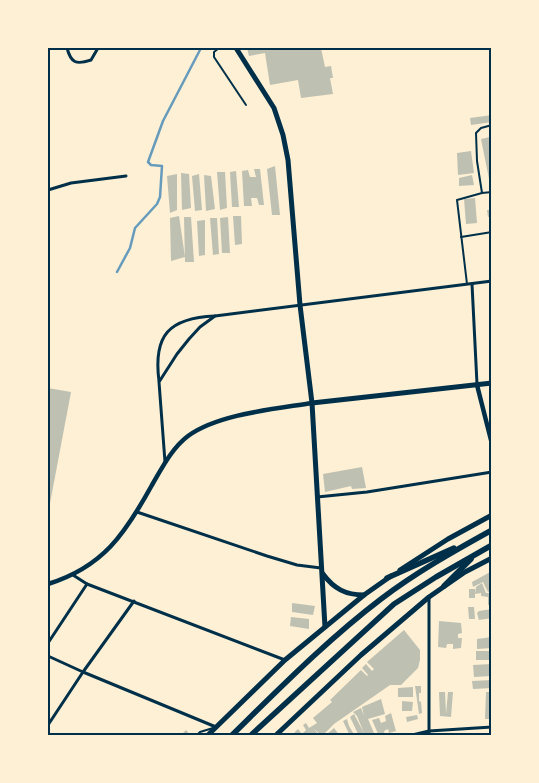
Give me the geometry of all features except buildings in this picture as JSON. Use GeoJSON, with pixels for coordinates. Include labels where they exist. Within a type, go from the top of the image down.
{"type":"FeatureCollection","features":[{"type":"Feature","properties":{"kind":"highway"},"geometry":{"type":"LineString","coordinates":[[231,736],[287,682],[380,599],[492,530]]}},
{"type":"Feature","properties":{"kind":"highway"},"geometry":{"type":"LineString","coordinates":[[387,578],[479,537]]}},
{"type":"Feature","properties":{"kind":"highway"},"geometry":{"type":"LineString","coordinates":[[250,736],[394,604],[492,545]]}},
{"type":"Feature","properties":{"kind":"highway"},"geometry":{"type":"LineString","coordinates":[[444,586],[479,552]]}},
{"type":"Feature","properties":{"kind":"main road"},"geometry":{"type":"LineString","coordinates":[[236,48],[266,93],[283,135],[288,160],[300,305],[312,403],[325,627]]}},
{"type":"Feature","properties":{"kind":"main road"},"geometry":{"type":"LineString","coordinates":[[312,403],[492,383]]}},
{"type":"Feature","properties":{"kind":"main road"},"geometry":{"type":"LineString","coordinates":[[207,736],[285,660],[364,595],[448,539],[492,515]]}},
{"type":"Feature","properties":{"kind":"main road"},"geometry":{"type":"LineString","coordinates":[[275,736],[361,654],[429,596],[492,558]]}},
{"type":"Feature","properties":{"kind":"main road"},"geometry":{"type":"LineString","coordinates":[[322,571],[336,588],[354,595],[364,595]]}},
{"type":"Feature","properties":{"kind":"street"},"geometry":{"type":"LineString","coordinates":[[67,48],[70,57],[77,62],[91,60],[98,48]]}},
{"type":"Feature","properties":{"kind":"street"},"geometry":{"type":"LineString","coordinates":[[48,190],[72,183],[126,176]]}},
{"type":"Feature","properties":{"kind":"street"},"geometry":{"type":"LineString","coordinates":[[165,462],[157,356],[159,345],[164,336],[180,323],[191,319],[492,281]]}},
{"type":"Feature","properties":{"kind":"street"},"geometry":{"type":"LineString","coordinates":[[472,284],[477,385],[492,444]]}},
{"type":"Feature","properties":{"kind":"street"},"geometry":{"type":"LineString","coordinates":[[159,382],[189,339],[200,327],[215,316]]}},
{"type":"Feature","properties":{"kind":"street"},"geometry":{"type":"LineString","coordinates":[[48,584],[73,575],[107,551],[128,527],[165,462],[186,437],[200,428],[215,422],[262,411],[312,403]]}},
{"type":"Feature","properties":{"kind":"street"},"geometry":{"type":"LineString","coordinates":[[317,497],[367,492],[492,472]]}},
{"type":"Feature","properties":{"kind":"street"},"geometry":{"type":"LineString","coordinates":[[138,512],[267,556],[322,571]]}},
{"type":"Feature","properties":{"kind":"street"},"geometry":{"type":"LineString","coordinates":[[73,575],[87,584],[285,660]]}},
{"type":"Feature","properties":{"kind":"street"},"geometry":{"type":"LineString","coordinates":[[48,643],[87,584]]}},
{"type":"Feature","properties":{"kind":"street"},"geometry":{"type":"LineString","coordinates":[[429,596],[429,736]]}},
{"type":"Feature","properties":{"kind":"street"},"geometry":{"type":"LineString","coordinates":[[48,725],[82,672],[134,601]]}},
{"type":"Feature","properties":{"kind":"street"},"geometry":{"type":"LineString","coordinates":[[48,656],[215,727]]}},
{"type":"Feature","properties":{"kind":"street"},"geometry":{"type":"LineString","coordinates":[[408,736],[429,731],[492,727]]}},
{"type":"Feature","properties":{"kind":"lane"},"geometry":{"type":"LineString","coordinates":[[219,48],[214,52],[214,57],[246,105]]}},
{"type":"Feature","properties":{"kind":"lane"},"geometry":{"type":"LineString","coordinates":[[482,193],[477,161],[476,133],[480,128],[492,125]]}},
{"type":"Feature","properties":{"kind":"lane"},"geometry":{"type":"LineString","coordinates":[[467,284],[457,200],[492,192]]}},
{"type":"Feature","properties":{"kind":"lane"},"geometry":{"type":"LineString","coordinates":[[461,237],[492,232]]}},
{"type":"Feature","properties":{"kind":"lane"},"geometry":{"type":"LineString","coordinates":[[196,736],[200,732],[215,727]]}},
{"type":"Feature","properties":{"kind":"waterway"},"geometry":{"type":"LineString","coordinates":[[117,272],[130,248],[135,228],[157,204],[160,197],[162,166],[151,165],[148,162],[163,121],[201,48]]}}]}
